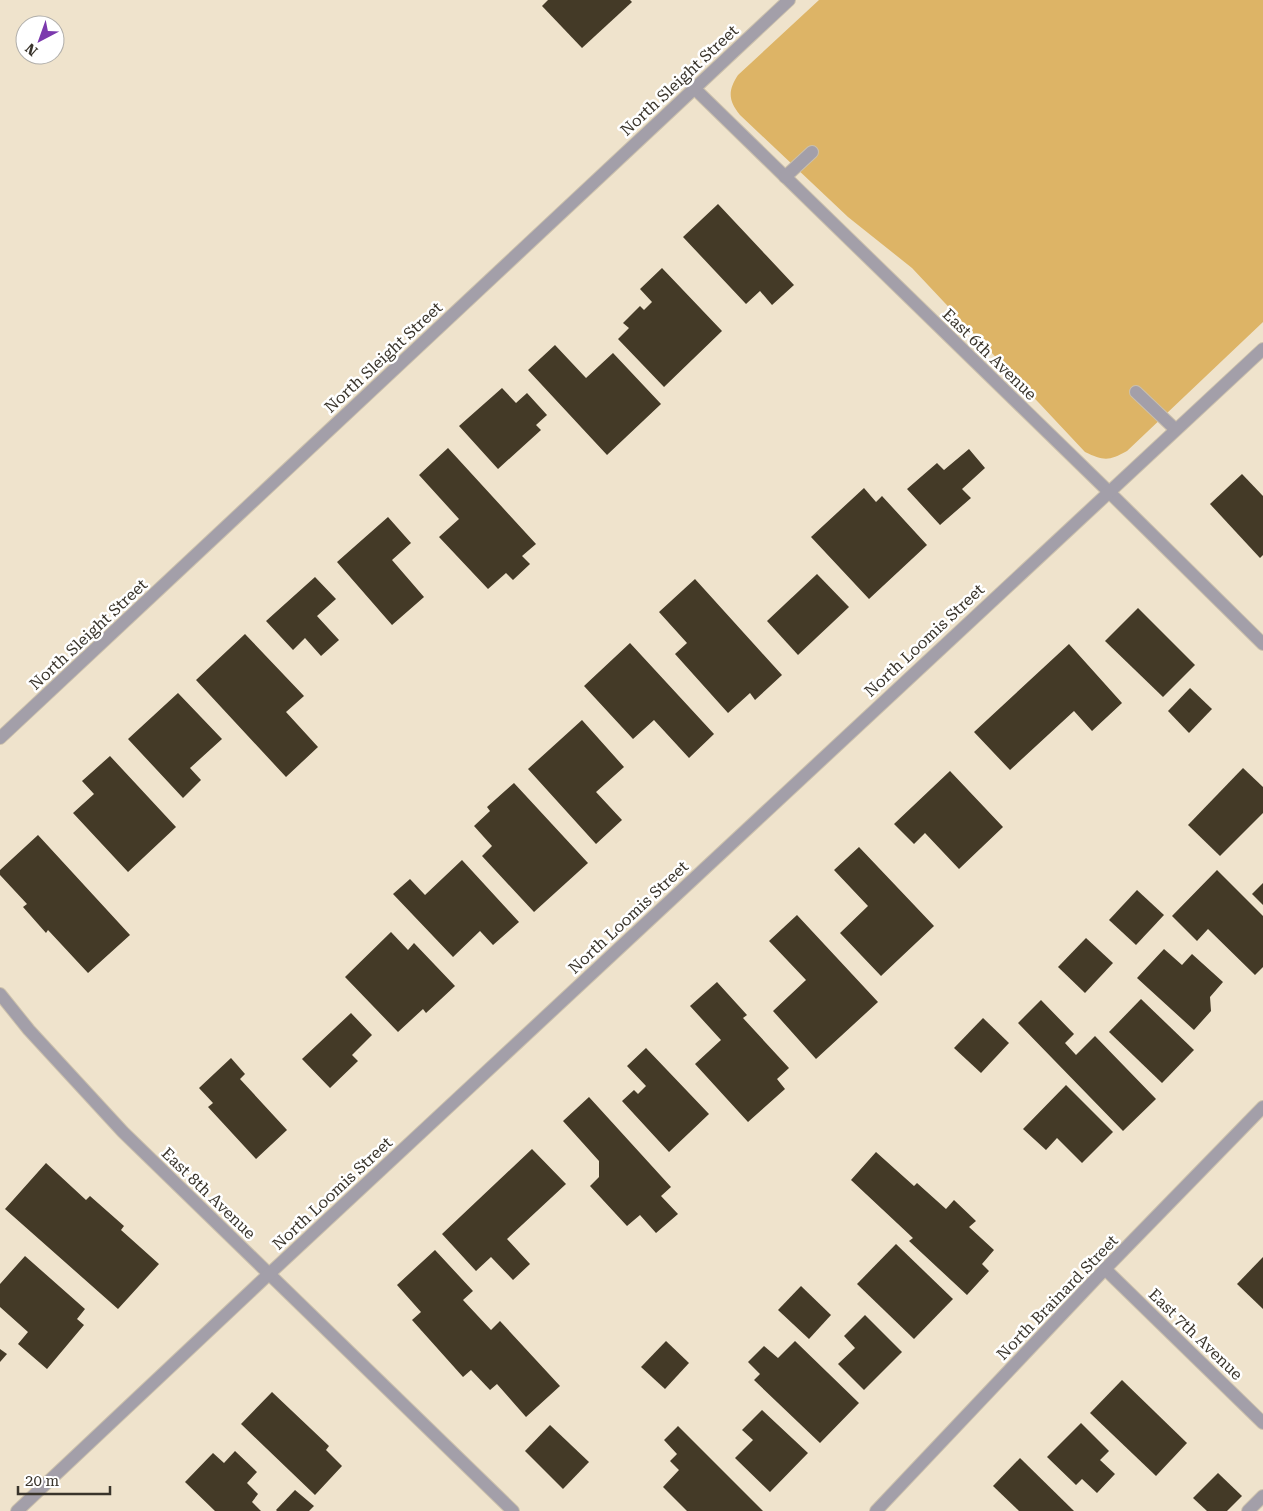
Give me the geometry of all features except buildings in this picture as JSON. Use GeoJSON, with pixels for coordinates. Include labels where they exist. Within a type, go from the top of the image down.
{"type":"FeatureCollection","features":[{"type":"Feature","properties":{"kind":"street","name":"North Sleight Street"},"geometry":{"type":"LineString","coordinates":[[0,738],[789,0]]}},
{"type":"Feature","properties":{"kind":"street","name":"East 6th Avenue"},"geometry":{"type":"LineString","coordinates":[[694,88],[1263,644]]}},
{"type":"Feature","properties":{"kind":"street"},"geometry":{"type":"LineString","coordinates":[[785,177],[812,152]]}},
{"type":"Feature","properties":{"kind":"street","name":"North Loomis Street"},"geometry":{"type":"LineString","coordinates":[[17,1511],[1263,348]]}},
{"type":"Feature","properties":{"kind":"street"},"geometry":{"type":"LineString","coordinates":[[1136,392],[1175,429]]}},
{"type":"Feature","properties":{"kind":"street","name":"East 8th Avenue"},"geometry":{"type":"LineString","coordinates":[[0,994],[29,1030],[123,1132],[513,1511]]}},
{"type":"Feature","properties":{"kind":"street","name":"North Brainard Street"},"geometry":{"type":"LineString","coordinates":[[876,1511],[1105,1269],[1263,1107]]}},
{"type":"Feature","properties":{"kind":"street","name":"East 7th Avenue"},"geometry":{"type":"LineString","coordinates":[[1105,1269],[1263,1423]]}},
{"type":"Feature","properties":{"kind":"street"},"geometry":{"type":"LineString","coordinates":[[1248,1511],[1263,1496]]}},
{"type":"Feature","properties":{"kind":"shaded area"},"geometry":{"type":"Polygon","coordinates":[[[819,0],[1263,0],[1263,322],[1127,451],[1116,457],[1106,459],[1085,452],[912,268],[848,217],[740,115],[734,105],[731,91],[738,75],[819,0]]]}}]}
